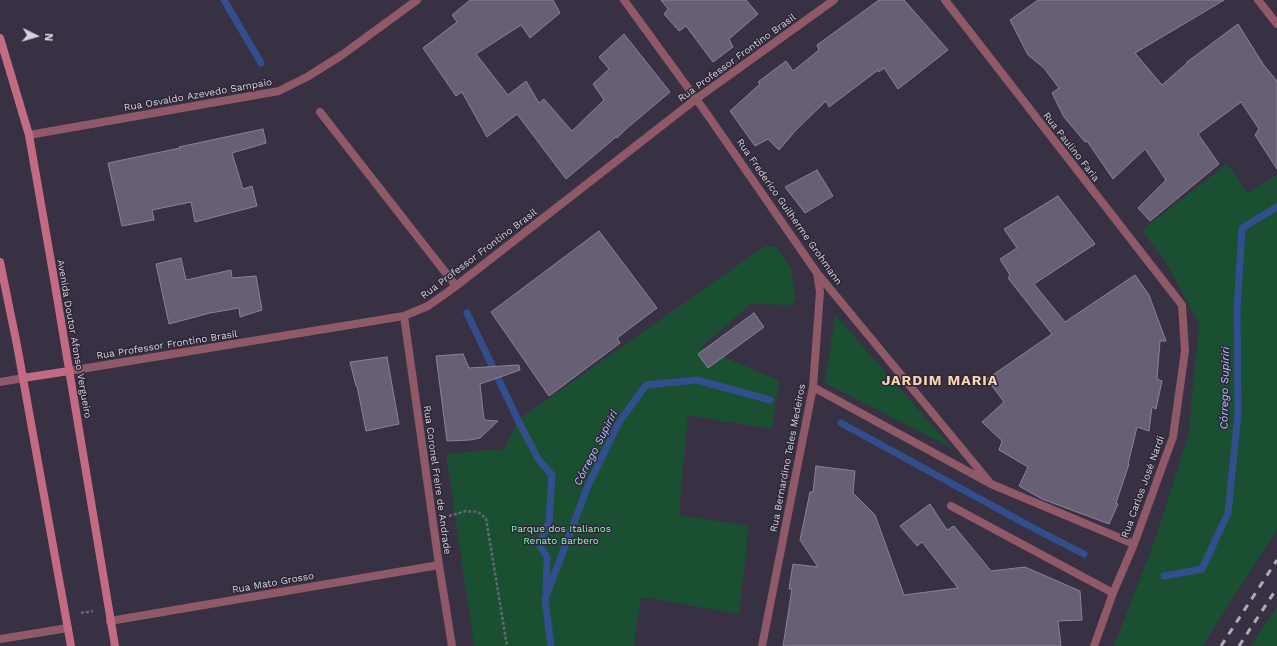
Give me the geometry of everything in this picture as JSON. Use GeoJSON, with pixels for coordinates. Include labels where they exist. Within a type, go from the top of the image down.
{"type":"FeatureCollection","features":[{"type":"Feature","properties":{"kind":"main road","name":"Avenida Doutor Afonso Vergueiro"},"geometry":{"type":"LineString","coordinates":[[0,38],[29,135],[54,273],[115,646]]}},
{"type":"Feature","properties":{"kind":"main road"},"geometry":{"type":"LineString","coordinates":[[0,262],[23,378],[71,646]]}},
{"type":"Feature","properties":{"kind":"main road"},"geometry":{"type":"LineString","coordinates":[[23,378],[70,371]]}},
{"type":"Feature","properties":{"kind":"street","name":"Rua Osvaldo Azevedo Sampaio"},"geometry":{"type":"LineString","coordinates":[[29,135],[279,91],[307,77],[342,55],[417,0]]}},
{"type":"Feature","properties":{"kind":"street","name":"Rua Frederico Guilherme Grohmann"},"geometry":{"type":"LineString","coordinates":[[624,0],[696,99],[817,272],[991,484]]}},
{"type":"Feature","properties":{"kind":"street","name":"Rua Professor Frontino Brasil"},"geometry":{"type":"LineString","coordinates":[[70,371],[404,316],[428,306],[456,286],[696,99],[834,0]]}},
{"type":"Feature","properties":{"kind":"street","name":"Rua Paulino Faria"},"geometry":{"type":"LineString","coordinates":[[945,0],[1182,305]]}},
{"type":"Feature","properties":{"kind":"street"},"geometry":{"type":"LineString","coordinates":[[1258,0],[1277,24]]}},
{"type":"Feature","properties":{"kind":"street"},"geometry":{"type":"LineString","coordinates":[[320,112],[456,286]]}},
{"type":"Feature","properties":{"kind":"street","name":"Rua Bernardino Teles Medeiros"},"geometry":{"type":"LineString","coordinates":[[762,646],[813,387],[820,292],[817,272]]}},
{"type":"Feature","properties":{"kind":"street","name":"Rua Carlos José Nardi"},"geometry":{"type":"LineString","coordinates":[[1094,646],[1113,593],[1134,544],[1173,436],[1185,351],[1182,305]]}},
{"type":"Feature","properties":{"kind":"street","name":"Rua Coronel Freire de Andrade"},"geometry":{"type":"LineString","coordinates":[[404,316],[439,565],[452,646]]}},
{"type":"Feature","properties":{"kind":"street"},"geometry":{"type":"LineString","coordinates":[[0,382],[23,378]]}},
{"type":"Feature","properties":{"kind":"street","name":"Rua Frederico Guilherme Grohmann"},"geometry":{"type":"LineString","coordinates":[[813,387],[991,484],[1134,544]]}},
{"type":"Feature","properties":{"kind":"street"},"geometry":{"type":"LineString","coordinates":[[951,506],[1113,593]]}},
{"type":"Feature","properties":{"kind":"street","name":"Rua Mato Grosso"},"geometry":{"type":"LineString","coordinates":[[110,621],[439,565]]}},
{"type":"Feature","properties":{"kind":"street"},"geometry":{"type":"LineString","coordinates":[[0,639],[68,628]]}},
{"type":"Feature","properties":{"kind":"path"},"geometry":{"type":"LineString","coordinates":[[449,516],[466,511],[478,512],[486,518],[507,646]]}},
{"type":"Feature","properties":{"kind":"path"},"geometry":{"type":"LineString","coordinates":[[79,614],[93,611]]}},
{"type":"Feature","properties":{"kind":"green space"},"geometry":{"type":"Polygon","coordinates":[[[1227,164],[1248,193],[1277,175],[1277,530],[1202,646],[1114,646],[1155,540],[1188,436],[1199,323],[1168,266],[1142,230],[1227,164]]]}},
{"type":"Feature","properties":{"kind":"green space","name":"Parque dos Italianos Renato Barbero"},"geometry":{"type":"Polygon","coordinates":[[[765,246],[776,247],[791,269],[796,299],[792,305],[751,304],[701,347],[779,381],[772,429],[688,415],[679,515],[749,526],[739,614],[641,597],[634,646],[474,646],[446,454],[504,449],[518,420],[765,246]]]}},
{"type":"Feature","properties":{"kind":"green space"},"geometry":{"type":"Polygon","coordinates":[[[835,315],[952,448],[825,383],[835,315]]]}},
{"type":"Feature","properties":{"kind":"green space"},"geometry":{"type":"Polygon","coordinates":[[[1277,606],[1277,646],[1251,646],[1277,606]]]}},
{"type":"Feature","properties":{"kind":"building"},"geometry":{"type":"Polygon","coordinates":[[[470,0],[553,0],[560,13],[530,38],[521,25],[476,54],[508,95],[526,81],[539,103],[544,99],[572,131],[604,100],[593,84],[609,69],[599,57],[624,34],[670,92],[617,138],[616,137],[566,179],[517,114],[487,137],[462,92],[456,96],[423,48],[457,22],[452,15],[470,0]]]}},
{"type":"Feature","properties":{"kind":"building"},"geometry":{"type":"Polygon","coordinates":[[[661,0],[746,0],[758,14],[729,39],[733,47],[713,62],[686,26],[679,31],[664,14],[668,9],[661,0]]]}},
{"type":"Feature","properties":{"kind":"building"},"geometry":{"type":"Polygon","coordinates":[[[879,0],[904,0],[948,50],[898,89],[884,68],[879,72],[878,70],[829,107],[826,101],[796,130],[779,150],[768,139],[755,146],[730,111],[760,84],[758,82],[786,61],[793,71],[819,50],[817,45],[879,0]]]}},
{"type":"Feature","properties":{"kind":"building"},"geometry":{"type":"Polygon","coordinates":[[[1038,0],[1224,0],[1135,53],[1162,85],[1187,62],[1238,24],[1263,64],[1277,81],[1277,169],[1255,135],[1259,129],[1241,102],[1198,134],[1219,164],[1150,221],[1138,208],[1166,180],[1145,149],[1113,179],[1087,141],[1085,142],[1064,117],[1052,93],[1059,88],[1044,68],[1028,55],[1010,20],[1038,0]]]}},
{"type":"Feature","properties":{"kind":"building"},"geometry":{"type":"Polygon","coordinates":[[[263,129],[266,143],[232,153],[243,189],[252,186],[257,206],[195,222],[191,202],[152,210],[154,220],[122,226],[108,163],[263,129]]]}},
{"type":"Feature","properties":{"kind":"building"},"geometry":{"type":"Polygon","coordinates":[[[817,170],[833,196],[805,213],[785,187],[817,170]]]}},
{"type":"Feature","properties":{"kind":"building"},"geometry":{"type":"Polygon","coordinates":[[[1058,196],[1095,244],[1034,284],[1065,322],[1135,275],[1149,295],[1166,341],[1160,341],[1157,379],[1162,381],[1156,409],[1152,407],[1149,431],[1137,427],[1129,464],[1116,503],[1118,504],[1109,524],[1042,499],[1019,486],[1028,467],[999,450],[1002,441],[982,422],[1004,402],[987,379],[1052,334],[1008,278],[1010,275],[1000,259],[1017,248],[1004,229],[1058,196]]]}},
{"type":"Feature","properties":{"kind":"building"},"geometry":{"type":"Polygon","coordinates":[[[599,231],[657,308],[617,338],[620,343],[549,396],[491,312],[599,231]]]}},
{"type":"Feature","properties":{"kind":"building"},"geometry":{"type":"Polygon","coordinates":[[[181,258],[186,280],[231,270],[232,278],[256,276],[262,310],[240,317],[239,308],[210,313],[169,324],[156,264],[181,258]]]}},
{"type":"Feature","properties":{"kind":"building"},"geometry":{"type":"Polygon","coordinates":[[[754,313],[764,327],[708,368],[698,354],[754,313]]]}},
{"type":"Feature","properties":{"kind":"building"},"geometry":{"type":"Polygon","coordinates":[[[463,354],[469,368],[519,365],[520,370],[480,384],[484,420],[498,421],[480,438],[447,441],[436,356],[463,354]]]}},
{"type":"Feature","properties":{"kind":"building"},"geometry":{"type":"Polygon","coordinates":[[[387,357],[399,424],[366,431],[357,386],[350,362],[387,357]]]}},
{"type":"Feature","properties":{"kind":"building"},"geometry":{"type":"Polygon","coordinates":[[[816,466],[855,471],[853,493],[875,515],[904,595],[958,588],[922,542],[917,546],[900,526],[930,504],[947,530],[954,526],[991,571],[1025,567],[1080,591],[1082,620],[1058,621],[1061,646],[783,646],[792,589],[789,589],[793,564],[818,567],[800,540],[810,492],[813,492],[816,466]]]}},
{"type":"Feature","properties":{"kind":"waterway"},"geometry":{"type":"LineString","coordinates":[[224,0],[261,63]]}},
{"type":"Feature","properties":{"kind":"waterway","name":"Córrego Supiriri"},"geometry":{"type":"LineString","coordinates":[[1164,576],[1202,569],[1228,513],[1238,413],[1237,310],[1242,228],[1277,207]]}},
{"type":"Feature","properties":{"kind":"waterway"},"geometry":{"type":"LineString","coordinates":[[467,313],[538,459],[552,475],[549,522],[539,544],[547,557],[546,592]]}},
{"type":"Feature","properties":{"kind":"waterway","name":"Córrego Supiriri"},"geometry":{"type":"LineString","coordinates":[[551,646],[545,599],[587,488],[618,424],[646,385],[697,380],[770,400]]}},
{"type":"Feature","properties":{"kind":"waterway","name":"Córrego Supiriri"},"geometry":{"type":"LineString","coordinates":[[841,423],[1035,529],[1084,554]]}},
{"type":"Feature","properties":{"kind":"railway"},"geometry":{"type":"LineString","coordinates":[[1221,646],[1277,560]]}},
{"type":"Feature","properties":{"kind":"railway"},"geometry":{"type":"LineString","coordinates":[[1239,646],[1277,588]]}},
{"type":"Feature","properties":{"kind":"district","name":"JARDIM MARIA"},"geometry":{"type":"Point","coordinates":[940,381]}}]}
